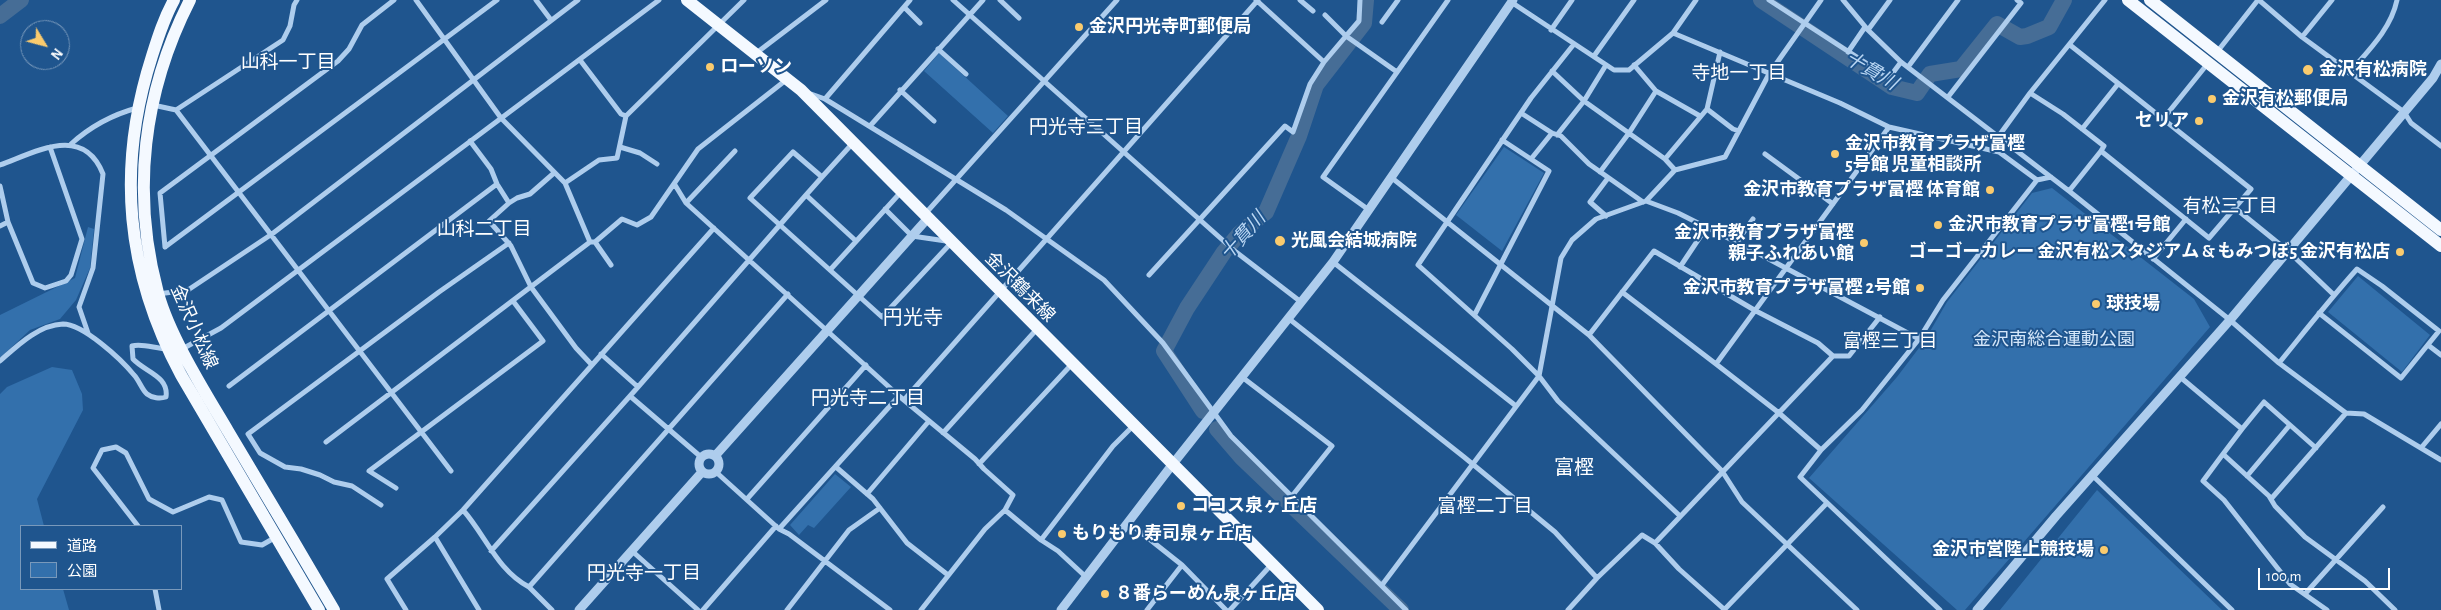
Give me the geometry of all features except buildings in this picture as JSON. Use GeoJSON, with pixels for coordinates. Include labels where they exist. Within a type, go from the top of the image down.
{"type":"FeatureCollection","features":[{"type":"Feature","properties":{"kind":"main road","name":"金沢小松線"},"geometry":{"type":"LineString","coordinates":[[174,0],[165,17],[144,79],[130,155],[133,232],[147,297],[167,349],[319,610]]}},
{"type":"Feature","properties":{"kind":"main road","name":"金沢小松線"},"geometry":{"type":"LineString","coordinates":[[190,0],[157,79],[146,138],[145,212],[150,256],[158,294],[182,349],[210,400],[334,610]]}},
{"type":"Feature","properties":{"kind":"main road","name":"金沢鶴来線"},"geometry":{"type":"LineString","coordinates":[[687,0],[801,90],[852,144],[952,242],[1133,426],[1273,562],[1318,610]]}},
{"type":"Feature","properties":{"kind":"main road"},"geometry":{"type":"LineString","coordinates":[[2128,0],[2209,63],[2441,230]]}},
{"type":"Feature","properties":{"kind":"main road"},"geometry":{"type":"LineString","coordinates":[[2150,0],[2217,51],[2356,170],[2441,246]]}},
{"type":"Feature","properties":{"kind":"street"},"geometry":{"type":"LineString","coordinates":[[176,110],[283,40],[290,26],[294,5],[297,0]]}},
{"type":"Feature","properties":{"kind":"street"},"geometry":{"type":"LineString","coordinates":[[394,0],[362,25],[349,49],[338,61],[160,193],[165,248],[497,0]]}},
{"type":"Feature","properties":{"kind":"street"},"geometry":{"type":"LineString","coordinates":[[416,0],[501,118],[565,183],[593,242],[611,265]]}},
{"type":"Feature","properties":{"kind":"street"},"geometry":{"type":"LineString","coordinates":[[536,0],[551,20]]}},
{"type":"Feature","properties":{"kind":"street"},"geometry":{"type":"LineString","coordinates":[[158,294],[188,290],[272,234],[472,79],[578,0]]}},
{"type":"Feature","properties":{"kind":"street"},"geometry":{"type":"LineString","coordinates":[[0,361],[23,342],[45,328],[64,324],[88,333],[123,363],[147,394],[160,399],[166,397],[166,385],[161,379],[133,359],[132,346],[139,344],[153,349],[182,349],[221,328],[660,0]]}},
{"type":"Feature","properties":{"kind":"street"},"geometry":{"type":"LineString","coordinates":[[565,183],[599,160],[617,158],[626,116],[744,0]]}},
{"type":"Feature","properties":{"kind":"street"},"geometry":{"type":"LineString","coordinates":[[754,54],[826,0]]}},
{"type":"Feature","properties":{"kind":"street"},"geometry":{"type":"LineString","coordinates":[[825,99],[910,0]]}},
{"type":"Feature","properties":{"kind":"street"},"geometry":{"type":"LineString","coordinates":[[953,0],[1232,248],[1301,302]]}},
{"type":"Feature","properties":{"kind":"street"},"geometry":{"type":"LineString","coordinates":[[870,126],[900,90],[983,0]]}},
{"type":"Feature","properties":{"kind":"street"},"geometry":{"type":"LineString","coordinates":[[1000,0],[1019,18]]}},
{"type":"Feature","properties":{"kind":"street"},"geometry":{"type":"LineString","coordinates":[[715,456],[912,236],[956,179],[1117,0]]}},
{"type":"Feature","properties":{"kind":"street"},"geometry":{"type":"LineString","coordinates":[[904,400],[1257,0],[1324,62]]}},
{"type":"Feature","properties":{"kind":"street"},"geometry":{"type":"LineString","coordinates":[[1300,0],[1313,11]]}},
{"type":"Feature","properties":{"kind":"street"},"geometry":{"type":"LineString","coordinates":[[1149,275],[1285,126],[1293,132],[1310,84],[1324,62],[1348,37],[1359,21],[1360,0]]}},
{"type":"Feature","properties":{"kind":"street"},"geometry":{"type":"LineString","coordinates":[[1382,22],[1398,0]]}},
{"type":"Feature","properties":{"kind":"street"},"geometry":{"type":"LineString","coordinates":[[1369,210],[1323,177],[1448,0]]}},
{"type":"Feature","properties":{"kind":"street"},"geometry":{"type":"LineString","coordinates":[[1551,30],[1572,0]]}},
{"type":"Feature","properties":{"kind":"street"},"geometry":{"type":"LineString","coordinates":[[1594,56],[1634,0]]}},
{"type":"Feature","properties":{"kind":"street"},"geometry":{"type":"LineString","coordinates":[[1061,610],[1172,465],[1333,262],[1511,1],[1551,30],[1614,70],[1629,70],[1673,32],[1696,0]]}},
{"type":"Feature","properties":{"kind":"street"},"geometry":{"type":"LineString","coordinates":[[1769,0],[1803,27],[1889,78],[1901,62]]}},
{"type":"Feature","properties":{"kind":"street"},"geometry":{"type":"LineString","coordinates":[[1382,585],[1539,376],[1562,258],[1572,240],[1596,219],[1645,202],[1675,170],[1726,157],[1769,74],[1821,0]]}},
{"type":"Feature","properties":{"kind":"street"},"geometry":{"type":"LineString","coordinates":[[1843,0],[1867,28],[1901,62],[2069,191],[2230,320],[2279,363],[2346,413],[2364,414],[2441,460]]}},
{"type":"Feature","properties":{"kind":"street"},"geometry":{"type":"LineString","coordinates":[[1848,52],[1890,0]]}},
{"type":"Feature","properties":{"kind":"street"},"geometry":{"type":"LineString","coordinates":[[1908,67],[1958,0]]}},
{"type":"Feature","properties":{"kind":"street"},"geometry":{"type":"LineString","coordinates":[[1948,97],[2021,3],[2017,0]]}},
{"type":"Feature","properties":{"kind":"street"},"geometry":{"type":"LineString","coordinates":[[1998,137],[2030,93],[2105,0]]}},
{"type":"Feature","properties":{"kind":"street"},"geometry":{"type":"LineString","coordinates":[[2163,120],[2259,0],[2302,37],[2404,112],[2411,123],[2441,146]]}},
{"type":"Feature","properties":{"kind":"street"},"geometry":{"type":"LineString","coordinates":[[2302,37],[2332,0]]}},
{"type":"Feature","properties":{"kind":"street"},"geometry":{"type":"LineString","coordinates":[[2350,73],[2382,34],[2390,20],[2397,0]]}},
{"type":"Feature","properties":{"kind":"street"},"geometry":{"type":"LineString","coordinates":[[904,7],[920,23]]}},
{"type":"Feature","properties":{"kind":"street"},"geometry":{"type":"LineString","coordinates":[[1325,15],[1354,42],[1397,72]]}},
{"type":"Feature","properties":{"kind":"street"},"geometry":{"type":"LineString","coordinates":[[1673,32],[1840,103],[1889,127],[1999,152],[2037,180]]}},
{"type":"Feature","properties":{"kind":"street"},"geometry":{"type":"LineString","coordinates":[[1574,44],[1521,112],[1418,265],[1475,314],[1539,376],[1558,401],[1680,516]]}},
{"type":"Feature","properties":{"kind":"street"},"geometry":{"type":"LineString","coordinates":[[2070,45],[2251,189],[2209,238],[2101,151]]}},
{"type":"Feature","properties":{"kind":"street"},"geometry":{"type":"LineString","coordinates":[[938,50],[966,74]]}},
{"type":"Feature","properties":{"kind":"street"},"geometry":{"type":"LineString","coordinates":[[1665,159],[1707,109],[1720,52]]}},
{"type":"Feature","properties":{"kind":"street"},"geometry":{"type":"LineString","coordinates":[[580,60],[621,114],[626,116]]}},
{"type":"Feature","properties":{"kind":"street"},"geometry":{"type":"LineString","coordinates":[[1977,610],[2092,474],[2230,320],[2433,78],[2441,64]]}},
{"type":"Feature","properties":{"kind":"street"},"geometry":{"type":"LineString","coordinates":[[1531,159],[1584,101],[1606,65]]}},
{"type":"Feature","properties":{"kind":"street"},"geometry":{"type":"LineString","coordinates":[[1634,65],[1656,91],[1700,116]]}},
{"type":"Feature","properties":{"kind":"street"},"geometry":{"type":"LineString","coordinates":[[1552,71],[1584,101],[1665,159],[1675,170]]}},
{"type":"Feature","properties":{"kind":"street"},"geometry":{"type":"LineString","coordinates":[[326,442],[622,219],[637,225],[651,217],[675,185],[698,149],[786,79]]}},
{"type":"Feature","properties":{"kind":"street"},"geometry":{"type":"LineString","coordinates":[[2082,129],[2118,84]]}},
{"type":"Feature","properties":{"kind":"street"},"geometry":{"type":"LineString","coordinates":[[801,90],[825,99],[956,179],[1047,238],[1104,280],[1163,343],[1215,412],[1230,436],[1406,610]]}},
{"type":"Feature","properties":{"kind":"street"},"geometry":{"type":"LineString","coordinates":[[900,90],[934,121]]}},
{"type":"Feature","properties":{"kind":"street"},"geometry":{"type":"LineString","coordinates":[[1600,172],[1629,133],[1656,91]]}},
{"type":"Feature","properties":{"kind":"street"},"geometry":{"type":"LineString","coordinates":[[2030,93],[2104,146],[2069,191]]}},
{"type":"Feature","properties":{"kind":"street"},"geometry":{"type":"LineString","coordinates":[[0,165],[50,148],[71,144],[91,126],[119,113],[152,105],[176,110],[212,154],[300,270],[389,393],[450,472]]}},
{"type":"Feature","properties":{"kind":"street"},"geometry":{"type":"LineString","coordinates":[[1707,109],[1733,129],[1739,131]]}},
{"type":"Feature","properties":{"kind":"street"},"geometry":{"type":"LineString","coordinates":[[1521,112],[1555,134],[1608,178],[1614,180],[1645,202],[1678,213],[1919,339]]}},
{"type":"Feature","properties":{"kind":"street"},"geometry":{"type":"LineString","coordinates":[[1716,364],[1889,127]]}},
{"type":"Feature","properties":{"kind":"street"},"geometry":{"type":"LineString","coordinates":[[1475,314],[1549,171],[1502,140]]}},
{"type":"Feature","properties":{"kind":"street"},"geometry":{"type":"LineString","coordinates":[[470,141],[491,169],[497,184],[509,203]]}},
{"type":"Feature","properties":{"kind":"street"},"geometry":{"type":"LineString","coordinates":[[1999,152],[2006,143]]}},
{"type":"Feature","properties":{"kind":"street"},"geometry":{"type":"LineString","coordinates":[[71,144],[87,150],[98,163],[103,174],[93,268],[79,307],[88,333]]}},
{"type":"Feature","properties":{"kind":"street"},"geometry":{"type":"LineString","coordinates":[[491,551],[852,144]]}},
{"type":"Feature","properties":{"kind":"street"},"geometry":{"type":"LineString","coordinates":[[620,147],[640,153],[656,164]]}},
{"type":"Feature","properties":{"kind":"street"},"geometry":{"type":"LineString","coordinates":[[0,186],[8,222],[33,283],[45,288],[66,281],[71,275],[82,239],[50,148]]}},
{"type":"Feature","properties":{"kind":"street"},"geometry":{"type":"LineString","coordinates":[[686,203],[735,151]]}},
{"type":"Feature","properties":{"kind":"street"},"geometry":{"type":"LineString","coordinates":[[822,177],[793,152],[750,198],[882,317],[952,242]]}},
{"type":"Feature","properties":{"kind":"street"},"geometry":{"type":"LineString","coordinates":[[1765,154],[1833,204]]}},
{"type":"Feature","properties":{"kind":"street"},"geometry":{"type":"LineString","coordinates":[[554,173],[530,194],[509,203],[489,221],[509,243],[531,287],[576,348],[592,364]]}},
{"type":"Feature","properties":{"kind":"street"},"geometry":{"type":"LineString","coordinates":[[1940,610],[1800,476],[1821,450],[1862,410],[1919,339],[1943,300],[2037,180],[2051,177]]}},
{"type":"Feature","properties":{"kind":"street"},"geometry":{"type":"LineString","coordinates":[[1392,178],[1590,335],[1722,471],[1742,502],[1857,610]]}},
{"type":"Feature","properties":{"kind":"street"},"geometry":{"type":"LineString","coordinates":[[1606,216],[1590,202],[1608,178]]}},
{"type":"Feature","properties":{"kind":"street"},"geometry":{"type":"LineString","coordinates":[[229,386],[497,184]]}},
{"type":"Feature","properties":{"kind":"street"},"geometry":{"type":"LineString","coordinates":[[675,185],[686,203],[899,396],[943,432],[1013,495],[1004,510],[985,529],[921,610]]}},
{"type":"Feature","properties":{"kind":"street"},"geometry":{"type":"LineString","coordinates":[[830,270],[901,191]]}},
{"type":"Feature","properties":{"kind":"street"},"geometry":{"type":"LineString","coordinates":[[806,195],[856,241]]}},
{"type":"Feature","properties":{"kind":"street"},"geometry":{"type":"LineString","coordinates":[[2235,208],[2288,251],[2334,294]]}},
{"type":"Feature","properties":{"kind":"street"},"geometry":{"type":"LineString","coordinates":[[885,209],[912,236],[952,242]]}},
{"type":"Feature","properties":{"kind":"street"},"geometry":{"type":"LineString","coordinates":[[1736,242],[1753,219]]}},
{"type":"Feature","properties":{"kind":"street"},"geometry":{"type":"LineString","coordinates":[[2153,259],[2186,219]]}},
{"type":"Feature","properties":{"kind":"street"},"geometry":{"type":"LineString","coordinates":[[0,226],[8,222]]}},
{"type":"Feature","properties":{"kind":"street"},"geometry":{"type":"LineString","coordinates":[[406,610],[387,579],[463,510],[714,228]]}},
{"type":"Feature","properties":{"kind":"street"},"geometry":{"type":"LineString","coordinates":[[1680,267],[1706,228]]}},
{"type":"Feature","properties":{"kind":"street"},"geometry":{"type":"LineString","coordinates":[[381,505],[352,486],[334,482],[320,474],[301,468],[285,467],[260,454],[248,434],[509,243]]}},
{"type":"Feature","properties":{"kind":"street"},"geometry":{"type":"LineString","coordinates":[[1590,335],[1654,251],[1756,310],[1818,343],[1833,356],[1849,356],[1880,317]]}},
{"type":"Feature","properties":{"kind":"street"},"geometry":{"type":"LineString","coordinates":[[1333,262],[1516,406]]}},
{"type":"Feature","properties":{"kind":"street"},"geometry":{"type":"LineString","coordinates":[[2279,363],[2334,294],[2357,269],[2382,286],[2439,331],[2402,378],[2319,314]]}},
{"type":"Feature","properties":{"kind":"street"},"geometry":{"type":"LineString","coordinates":[[1622,292],[1779,413],[1821,450]]}},
{"type":"Feature","properties":{"kind":"street"},"geometry":{"type":"LineString","coordinates":[[529,587],[667,428],[788,294]]}},
{"type":"Feature","properties":{"kind":"street"},"geometry":{"type":"LineString","coordinates":[[396,488],[369,471],[543,341],[513,301]]}},
{"type":"Feature","properties":{"kind":"street"},"geometry":{"type":"LineString","coordinates":[[1288,318],[1555,532],[1598,578]]}},
{"type":"Feature","properties":{"kind":"street"},"geometry":{"type":"LineString","coordinates":[[943,432],[1037,329]]}},
{"type":"Feature","properties":{"kind":"street"},"geometry":{"type":"LineString","coordinates":[[2428,345],[2441,355]]}},
{"type":"Feature","properties":{"kind":"street"},"geometry":{"type":"LineString","coordinates":[[601,354],[638,387]]}},
{"type":"Feature","properties":{"kind":"street"},"geometry":{"type":"LineString","coordinates":[[1656,543],[1722,471],[1833,356]]}},
{"type":"Feature","properties":{"kind":"street"},"geometry":{"type":"LineString","coordinates":[[979,464],[1072,364]]}},
{"type":"Feature","properties":{"kind":"street"},"geometry":{"type":"LineString","coordinates":[[747,499],[866,365]]}},
{"type":"Feature","properties":{"kind":"street"},"geometry":{"type":"LineString","coordinates":[[2179,376],[2242,430]]}},
{"type":"Feature","properties":{"kind":"street"},"geometry":{"type":"LineString","coordinates":[[1242,377],[1332,446],[1292,496]]}},
{"type":"Feature","properties":{"kind":"street"},"geometry":{"type":"LineString","coordinates":[[630,396],[701,457]]}},
{"type":"Feature","properties":{"kind":"street"},"geometry":{"type":"LineString","coordinates":[[703,610],[899,396]]}},
{"type":"Feature","properties":{"kind":"street"},"geometry":{"type":"LineString","coordinates":[[2316,448],[2264,402],[2203,481],[2224,500],[2290,584],[2327,610]]}},
{"type":"Feature","properties":{"kind":"street"},"geometry":{"type":"LineString","coordinates":[[2271,499],[2346,413]]}},
{"type":"Feature","properties":{"kind":"street"},"geometry":{"type":"LineString","coordinates":[[868,494],[929,421]]}},
{"type":"Feature","properties":{"kind":"street"},"geometry":{"type":"LineString","coordinates":[[2421,448],[2441,424]]}},
{"type":"Feature","properties":{"kind":"street"},"geometry":{"type":"LineString","coordinates":[[1041,540],[1113,446],[1133,426]]}},
{"type":"Feature","properties":{"kind":"street"},"geometry":{"type":"LineString","coordinates":[[2247,476],[2289,426]]}},
{"type":"Feature","properties":{"kind":"street"},"geometry":{"type":"LineString","coordinates":[[137,525],[93,468],[102,450],[116,447],[126,453],[149,499],[173,512],[209,497],[222,500],[241,542],[262,545],[276,537]]}},
{"type":"Feature","properties":{"kind":"street"},"geometry":{"type":"LineString","coordinates":[[706,454],[715,456],[719,462],[716,472],[711,474],[702,472],[698,467],[701,457],[706,454]]}},
{"type":"Feature","properties":{"kind":"street"},"geometry":{"type":"LineString","coordinates":[[2223,454],[2271,499],[2306,537],[2365,581],[2395,610]]}},
{"type":"Feature","properties":{"kind":"street"},"geometry":{"type":"LineString","coordinates":[[836,467],[868,494],[907,543],[948,575]]}},
{"type":"Feature","properties":{"kind":"street"},"geometry":{"type":"LineString","coordinates":[[579,610],[702,472]]}},
{"type":"Feature","properties":{"kind":"street"},"geometry":{"type":"LineString","coordinates":[[716,472],[778,528],[789,534],[890,610]]}},
{"type":"Feature","properties":{"kind":"street"},"geometry":{"type":"LineString","coordinates":[[2092,474],[2232,610]]}},
{"type":"Feature","properties":{"kind":"street"},"geometry":{"type":"LineString","coordinates":[[1570,609],[1598,578],[1642,535],[1656,543],[1679,568],[1725,610],[1827,503]]}},
{"type":"Feature","properties":{"kind":"street"},"geometry":{"type":"LineString","coordinates":[[2305,594],[2383,507]]}},
{"type":"Feature","properties":{"kind":"street"},"geometry":{"type":"LineString","coordinates":[[787,610],[849,530],[880,508]]}},
{"type":"Feature","properties":{"kind":"street"},"geometry":{"type":"LineString","coordinates":[[463,510],[491,551],[516,580],[529,587],[552,610]]}},
{"type":"Feature","properties":{"kind":"street"},"geometry":{"type":"LineString","coordinates":[[1004,510],[1058,552],[1086,577]]}},
{"type":"Feature","properties":{"kind":"street"},"geometry":{"type":"LineString","coordinates":[[1129,523],[1182,565],[1226,610]]}},
{"type":"Feature","properties":{"kind":"street"},"geometry":{"type":"LineString","coordinates":[[435,537],[479,610]]}},
{"type":"Feature","properties":{"kind":"street"},"geometry":{"type":"LineString","coordinates":[[632,551],[698,610]]}},
{"type":"Feature","properties":{"kind":"street"},"geometry":{"type":"LineString","coordinates":[[1230,610],[1273,562]]}},
{"type":"Feature","properties":{"kind":"street"},"geometry":{"type":"LineString","coordinates":[[1147,610],[1182,565]]}},
{"type":"Feature","properties":{"kind":"street"},"geometry":{"type":"LineString","coordinates":[[155,590],[159,610]]}},
{"type":"Feature","properties":{"kind":"green space"},"geometry":{"type":"Polygon","coordinates":[[[939,53],[1008,116],[993,133],[924,71],[939,53]]]}},
{"type":"Feature","properties":{"kind":"green space"},"geometry":{"type":"Polygon","coordinates":[[[1504,147],[1544,173],[1502,251],[1456,215],[1504,147]]]}},
{"type":"Feature","properties":{"kind":"green space","name":"金沢南総合運動公園"},"geometry":{"type":"Polygon","coordinates":[[[2052,188],[2194,299],[2210,327],[1965,610],[1957,610],[1809,478],[1897,377],[1925,340],[1947,302],[2032,193],[2052,188]]]}},
{"type":"Feature","properties":{"kind":"green space"},"geometry":{"type":"Polygon","coordinates":[[[88,227],[94,229],[90,268],[76,300],[60,319],[30,330],[0,358],[0,315],[75,278],[88,227]]]}},
{"type":"Feature","properties":{"kind":"green space"},"geometry":{"type":"Polygon","coordinates":[[[2358,276],[2430,335],[2402,372],[2328,312],[2358,276]]]}},
{"type":"Feature","properties":{"kind":"green space"},"geometry":{"type":"Polygon","coordinates":[[[52,367],[72,370],[82,394],[83,410],[37,499],[44,525],[20,525],[20,590],[63,590],[69,610],[0,610],[0,394],[7,387],[52,367]]]}},
{"type":"Feature","properties":{"kind":"green space"},"geometry":{"type":"Polygon","coordinates":[[[835,474],[851,487],[814,528],[808,525],[799,535],[790,525],[835,474]]]}},
{"type":"Feature","properties":{"kind":"green space","name":"金沢市営陸上競技場"},"geometry":{"type":"Polygon","coordinates":[[[2097,490],[2222,610],[2000,610],[2097,490]]]}},
{"type":"Feature","properties":{"kind":"waterway"},"geometry":{"type":"LineString","coordinates":[[0,16],[21,0]]}},
{"type":"Feature","properties":{"kind":"waterway","name":"十貫川"},"geometry":{"type":"LineString","coordinates":[[1203,411],[1164,351],[1187,308],[1224,252],[1239,234],[1266,212],[1299,136],[1316,85],[1364,23],[1366,0]]}},
{"type":"Feature","properties":{"kind":"waterway","name":"十貫川"},"geometry":{"type":"LineString","coordinates":[[1761,0],[1892,87],[1917,93],[1930,74],[1961,69],[1997,24],[2020,37],[2027,36],[2049,27],[2064,0]]}},
{"type":"Feature","properties":{"kind":"waterway","name":"十貫川"},"geometry":{"type":"LineString","coordinates":[[1217,429],[1242,458],[1401,610]]}},
{"type":"Feature","properties":{"kind":"place","name":"金沢円光寺町郵便局"},"geometry":{"type":"Point","coordinates":[1079,27]}},
{"type":"Feature","properties":{"kind":"place","name":"ローソン"},"geometry":{"type":"Point","coordinates":[710,67]}},
{"type":"Feature","properties":{"kind":"place","name":"金沢有松病院"},"geometry":{"type":"Point","coordinates":[2308,70]}},
{"type":"Feature","properties":{"kind":"place","name":"金沢有松郵便局"},"geometry":{"type":"Point","coordinates":[2212,99]}},
{"type":"Feature","properties":{"kind":"place","name":"セリア"},"geometry":{"type":"Point","coordinates":[2199,121]}},
{"type":"Feature","properties":{"kind":"place","name":"金沢市教育プラザ富樫 5号館 児童相談所"},"geometry":{"type":"Point","coordinates":[1835,154]}},
{"type":"Feature","properties":{"kind":"place","name":"金沢市教育プラザ富樫 体育館"},"geometry":{"type":"Point","coordinates":[1990,190]}},
{"type":"Feature","properties":{"kind":"place","name":"金沢市教育プラザ富樫1号館"},"geometry":{"type":"Point","coordinates":[1938,225]}},
{"type":"Feature","properties":{"kind":"place","name":"光風会結城病院"},"geometry":{"type":"Point","coordinates":[1280,241]}},
{"type":"Feature","properties":{"kind":"place","name":"金沢市教育プラザ富樫 親子ふれあい館"},"geometry":{"type":"Point","coordinates":[1864,243]}},
{"type":"Feature","properties":{"kind":"place","name":"ゴーゴーカレー 金沢有松スタジアム & もみつぼ5 金沢有松店"},"geometry":{"type":"Point","coordinates":[2400,252]}},
{"type":"Feature","properties":{"kind":"place","name":"金沢市教育プラザ富樫 2号館"},"geometry":{"type":"Point","coordinates":[1920,288]}},
{"type":"Feature","properties":{"kind":"place","name":"球技場"},"geometry":{"type":"Point","coordinates":[2096,304]}},
{"type":"Feature","properties":{"kind":"place","name":"ココス泉ヶ丘店"},"geometry":{"type":"Point","coordinates":[1181,506]}},
{"type":"Feature","properties":{"kind":"place","name":"もりもり寿司泉ヶ丘店"},"geometry":{"type":"Point","coordinates":[1062,534]}},
{"type":"Feature","properties":{"kind":"place","name":"金沢市営陸上競技場"},"geometry":{"type":"Point","coordinates":[2104,550]}},
{"type":"Feature","properties":{"kind":"place","name":"８番らーめん泉ヶ丘店"},"geometry":{"type":"Point","coordinates":[1105,594]}},
{"type":"Feature","properties":{"kind":"district","name":"山科一丁目"},"geometry":{"type":"Point","coordinates":[288,62]}},
{"type":"Feature","properties":{"kind":"district","name":"寺地一丁目"},"geometry":{"type":"Point","coordinates":[1739,73]}},
{"type":"Feature","properties":{"kind":"district","name":"円光寺三丁目"},"geometry":{"type":"Point","coordinates":[1086,127]}},
{"type":"Feature","properties":{"kind":"district","name":"有松三丁目"},"geometry":{"type":"Point","coordinates":[2230,206]}},
{"type":"Feature","properties":{"kind":"district","name":"山科二丁目"},"geometry":{"type":"Point","coordinates":[484,229]}},
{"type":"Feature","properties":{"kind":"district","name":"円光寺"},"geometry":{"type":"Point","coordinates":[913,318]}},
{"type":"Feature","properties":{"kind":"district","name":"富樫三丁目"},"geometry":{"type":"Point","coordinates":[1890,341]}},
{"type":"Feature","properties":{"kind":"district","name":"円光寺二丁目"},"geometry":{"type":"Point","coordinates":[868,398]}},
{"type":"Feature","properties":{"kind":"district","name":"富樫"},"geometry":{"type":"Point","coordinates":[1574,468]}},
{"type":"Feature","properties":{"kind":"district","name":"富樫二丁目"},"geometry":{"type":"Point","coordinates":[1485,506]}},
{"type":"Feature","properties":{"kind":"district","name":"円光寺一丁目"},"geometry":{"type":"Point","coordinates":[644,573]}}]}
